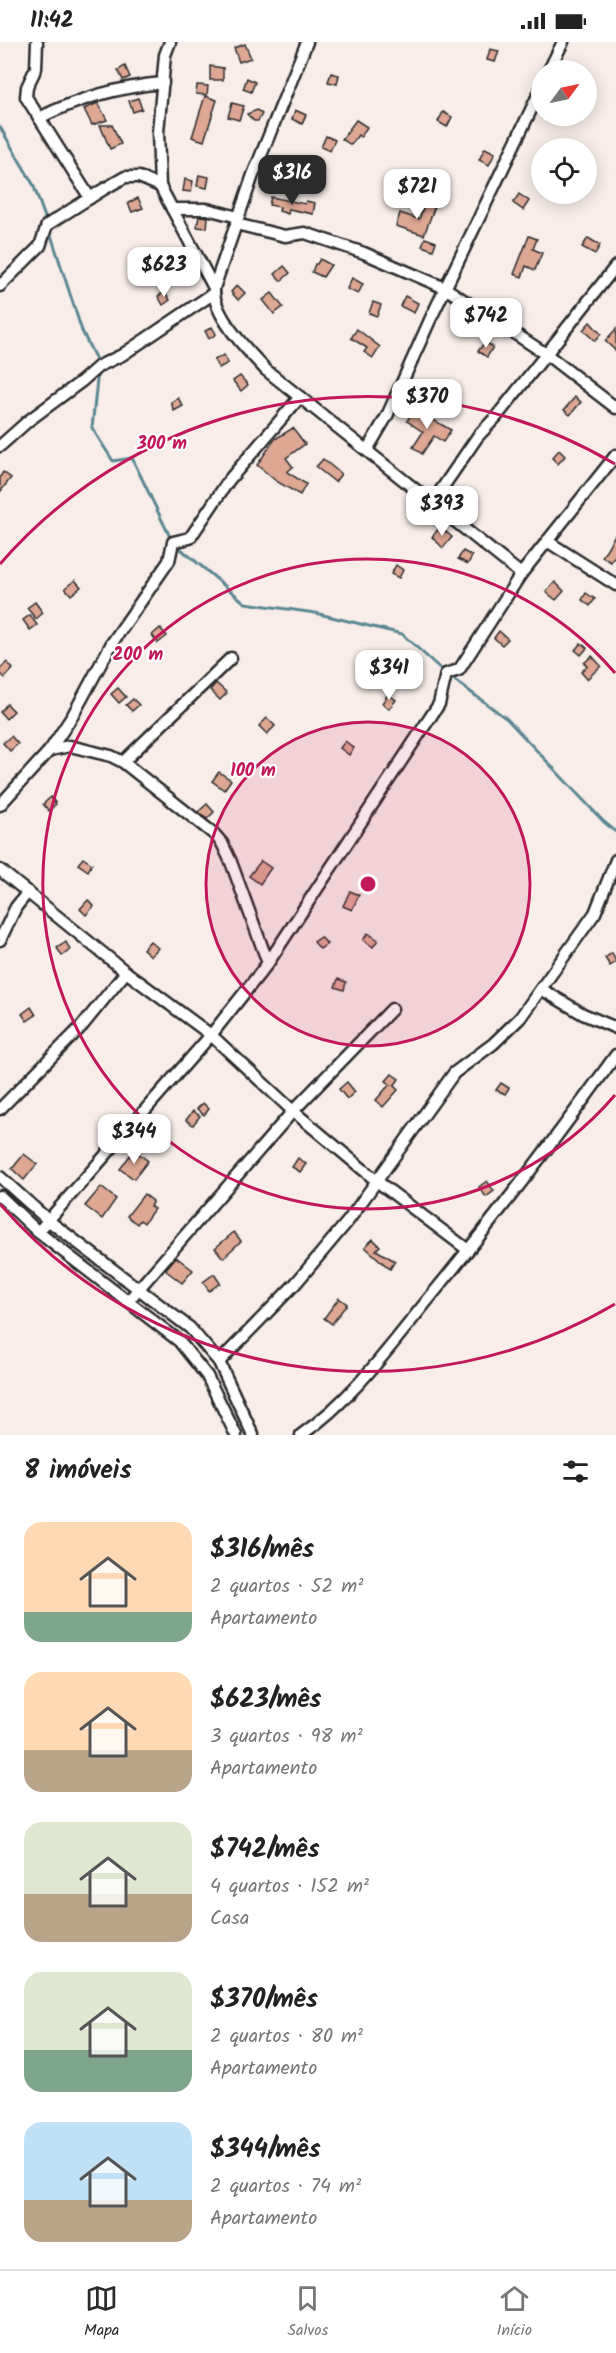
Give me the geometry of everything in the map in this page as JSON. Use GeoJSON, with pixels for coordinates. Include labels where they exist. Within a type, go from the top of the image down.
{"type":"FeatureCollection","features":[{"type":"Feature","properties":{"kind":"street"},"geometry":{"type":"LineString","coordinates":[[37,42],[36,68],[25,92],[26,97],[90,198]]}},
{"type":"Feature","properties":{"kind":"street"},"geometry":{"type":"LineString","coordinates":[[170,42],[165,55],[158,132],[160,186],[214,291],[225,321],[240,344],[266,370],[521,574]]}},
{"type":"Feature","properties":{"kind":"street"},"geometry":{"type":"LineString","coordinates":[[0,446],[28,421],[99,366],[122,355],[214,291],[253,175],[307,42]]}},
{"type":"Feature","properties":{"kind":"street"},"geometry":{"type":"LineString","coordinates":[[554,60],[563,42]]}},
{"type":"Feature","properties":{"kind":"street"},"geometry":{"type":"LineString","coordinates":[[39,118],[100,93],[138,85],[163,83]]}},
{"type":"Feature","properties":{"kind":"street"},"geometry":{"type":"LineString","coordinates":[[367,450],[387,416],[445,288],[531,110]]}},
{"type":"Feature","properties":{"kind":"street"},"geometry":{"type":"LineString","coordinates":[[0,286],[40,246],[48,225],[90,198],[125,177],[138,177],[160,186]]}},
{"type":"Feature","properties":{"kind":"street"},"geometry":{"type":"LineString","coordinates":[[172,209],[207,209],[285,236],[305,233],[364,253],[445,288],[546,354],[616,408]]}},
{"type":"Feature","properties":{"kind":"street"},"geometry":{"type":"LineString","coordinates":[[432,503],[478,436],[497,416],[616,266]]}},
{"type":"Feature","properties":{"kind":"street"},"geometry":{"type":"LineString","coordinates":[[0,805],[50,750],[73,715],[112,643],[169,561],[173,542],[190,538],[229,480],[300,397]]}},
{"type":"Feature","properties":{"kind":"street"},"geometry":{"type":"LineString","coordinates":[[38,1232],[211,1035],[268,963],[439,704],[446,674],[459,670],[521,574],[616,455]]}},
{"type":"Feature","properties":{"kind":"street"},"geometry":{"type":"LineString","coordinates":[[547,541],[616,585]]}},
{"type":"Feature","properties":{"kind":"street"},"geometry":{"type":"LineString","coordinates":[[123,762],[231,658]]}},
{"type":"Feature","properties":{"kind":"street"},"geometry":{"type":"LineString","coordinates":[[50,750],[70,746],[111,756],[123,762],[183,807],[222,843],[268,963]]}},
{"type":"Feature","properties":{"kind":"street"},"geometry":{"type":"LineString","coordinates":[[219,1362],[296,1283],[378,1182],[454,1073],[493,1044],[520,1018],[595,914],[616,860]]}},
{"type":"Feature","properties":{"kind":"street"},"geometry":{"type":"LineString","coordinates":[[0,870],[126,972],[211,1035],[293,1111],[378,1182],[468,1250]]}},
{"type":"Feature","properties":{"kind":"street"},"geometry":{"type":"LineString","coordinates":[[0,940],[16,907],[28,892]]}},
{"type":"Feature","properties":{"kind":"street"},"geometry":{"type":"LineString","coordinates":[[0,1109],[82,1026],[126,972]]}},
{"type":"Feature","properties":{"kind":"street"},"geometry":{"type":"LineString","coordinates":[[541,989],[583,1014],[616,1028]]}},
{"type":"Feature","properties":{"kind":"street"},"geometry":{"type":"LineString","coordinates":[[129,1300],[293,1111],[392,1009]]}},
{"type":"Feature","properties":{"kind":"street"},"geometry":{"type":"LineString","coordinates":[[301,1435],[338,1405],[371,1371],[468,1250],[616,1055]]}},
{"type":"Feature","properties":{"kind":"street"},"geometry":{"type":"LineString","coordinates":[[0,1177],[49,1221],[190,1328],[219,1362],[253,1435]]}},
{"type":"Feature","properties":{"kind":"street"},"geometry":{"type":"LineString","coordinates":[[0,1196],[38,1232],[164,1327],[193,1356],[207,1376],[236,1435]]}},
{"type":"Feature","properties":{"kind":"building"},"geometry":{"type":"Polygon","coordinates":[[[245,44],[251,58],[239,62],[234,48],[245,44]]]}},
{"type":"Feature","properties":{"kind":"building"},"geometry":{"type":"Polygon","coordinates":[[[490,49],[499,51],[495,62],[487,60],[490,49]]]}},
{"type":"Feature","properties":{"kind":"building"},"geometry":{"type":"Polygon","coordinates":[[[125,66],[130,77],[123,80],[118,70],[125,66]]]}},
{"type":"Feature","properties":{"kind":"building"},"geometry":{"type":"Polygon","coordinates":[[[210,66],[223,68],[223,80],[210,80],[210,66]]]}},
{"type":"Feature","properties":{"kind":"building"},"geometry":{"type":"Polygon","coordinates":[[[331,73],[339,75],[337,84],[328,82],[331,73]]]}},
{"type":"Feature","properties":{"kind":"building"},"geometry":{"type":"Polygon","coordinates":[[[247,78],[255,82],[251,92],[243,89],[247,78]]]}},
{"type":"Feature","properties":{"kind":"building"},"geometry":{"type":"Polygon","coordinates":[[[197,85],[208,86],[207,95],[196,94],[197,85]]]}},
{"type":"Feature","properties":{"kind":"building"},"geometry":{"type":"Polygon","coordinates":[[[205,96],[217,100],[204,141],[192,137],[205,96]]]}},
{"type":"Feature","properties":{"kind":"building"},"geometry":{"type":"Polygon","coordinates":[[[138,98],[142,109],[133,112],[129,101],[138,98]]]}},
{"type":"Feature","properties":{"kind":"building"},"geometry":{"type":"Polygon","coordinates":[[[98,103],[107,120],[92,125],[84,109],[98,103]]]}},
{"type":"Feature","properties":{"kind":"building"},"geometry":{"type":"Polygon","coordinates":[[[232,103],[244,106],[239,120],[228,117],[232,103]]]}},
{"type":"Feature","properties":{"kind":"building"},"geometry":{"type":"Polygon","coordinates":[[[257,110],[262,114],[258,121],[254,121],[247,114],[257,110]]]}},
{"type":"Feature","properties":{"kind":"building"},"geometry":{"type":"Polygon","coordinates":[[[295,110],[306,115],[302,124],[292,119],[295,110]]]}},
{"type":"Feature","properties":{"kind":"building"},"geometry":{"type":"Polygon","coordinates":[[[443,112],[452,117],[447,127],[438,122],[443,112]]]}},
{"type":"Feature","properties":{"kind":"building"},"geometry":{"type":"Polygon","coordinates":[[[356,120],[367,127],[361,137],[358,135],[351,145],[342,139],[356,120]]]}},
{"type":"Feature","properties":{"kind":"building"},"geometry":{"type":"Polygon","coordinates":[[[100,125],[112,125],[121,144],[110,149],[100,125]]]}},
{"type":"Feature","properties":{"kind":"building"},"geometry":{"type":"Polygon","coordinates":[[[326,136],[335,140],[330,151],[321,147],[326,136]]]}},
{"type":"Feature","properties":{"kind":"building"},"geometry":{"type":"Polygon","coordinates":[[[485,148],[495,153],[489,165],[479,160],[485,148]]]}},
{"type":"Feature","properties":{"kind":"building"},"geometry":{"type":"Polygon","coordinates":[[[278,158],[288,163],[284,171],[274,165],[278,158]]]}},
{"type":"Feature","properties":{"kind":"building"},"geometry":{"type":"Polygon","coordinates":[[[285,171],[295,173],[293,184],[284,183],[285,171]]]}},
{"type":"Feature","properties":{"kind":"building"},"geometry":{"type":"Polygon","coordinates":[[[199,175],[209,177],[207,188],[197,186],[199,175]]]}},
{"type":"Feature","properties":{"kind":"building"},"geometry":{"type":"Polygon","coordinates":[[[185,179],[193,181],[191,192],[183,191],[185,179]]]}},
{"type":"Feature","properties":{"kind":"building"},"geometry":{"type":"Polygon","coordinates":[[[519,194],[529,201],[523,210],[513,203],[519,194]]]}},
{"type":"Feature","properties":{"kind":"building"},"geometry":{"type":"Polygon","coordinates":[[[271,197],[305,204],[306,201],[315,203],[313,214],[289,209],[288,214],[279,211],[280,207],[269,205],[271,197]]]}},
{"type":"Feature","properties":{"kind":"building"},"geometry":{"type":"Polygon","coordinates":[[[138,198],[143,208],[132,212],[128,203],[138,198]]]}},
{"type":"Feature","properties":{"kind":"building"},"geometry":{"type":"Polygon","coordinates":[[[425,202],[435,206],[424,235],[396,226],[400,213],[419,219],[425,202]]]}},
{"type":"Feature","properties":{"kind":"building"},"geometry":{"type":"Polygon","coordinates":[[[199,216],[208,217],[207,228],[197,227],[199,216]]]}},
{"type":"Feature","properties":{"kind":"building"},"geometry":{"type":"Polygon","coordinates":[[[529,236],[537,239],[533,249],[542,253],[535,270],[526,266],[522,277],[514,274],[529,236]]]}},
{"type":"Feature","properties":{"kind":"building"},"geometry":{"type":"Polygon","coordinates":[[[425,238],[436,242],[433,250],[422,246],[425,238]]]}},
{"type":"Feature","properties":{"kind":"building"},"geometry":{"type":"Polygon","coordinates":[[[588,238],[600,245],[595,254],[582,247],[588,238]]]}},
{"type":"Feature","properties":{"kind":"building"},"geometry":{"type":"Polygon","coordinates":[[[171,255],[176,263],[168,268],[163,261],[171,255]]]}},
{"type":"Feature","properties":{"kind":"building"},"geometry":{"type":"Polygon","coordinates":[[[320,259],[331,265],[323,277],[312,272],[320,259]]]}},
{"type":"Feature","properties":{"kind":"building"},"geometry":{"type":"Polygon","coordinates":[[[284,266],[290,273],[281,281],[275,274],[284,266]]]}},
{"type":"Feature","properties":{"kind":"building"},"geometry":{"type":"Polygon","coordinates":[[[352,278],[363,284],[358,294],[347,289],[352,278]]]}},
{"type":"Feature","properties":{"kind":"building"},"geometry":{"type":"Polygon","coordinates":[[[237,285],[245,293],[238,300],[231,292],[237,285]]]}},
{"type":"Feature","properties":{"kind":"building"},"geometry":{"type":"Polygon","coordinates":[[[165,292],[170,300],[163,305],[158,296],[165,292]]]}},
{"type":"Feature","properties":{"kind":"building"},"geometry":{"type":"Polygon","coordinates":[[[272,293],[283,307],[274,314],[263,300],[272,293]]]}},
{"type":"Feature","properties":{"kind":"building"},"geometry":{"type":"Polygon","coordinates":[[[405,296],[418,303],[414,313],[400,306],[405,296]]]}},
{"type":"Feature","properties":{"kind":"building"},"geometry":{"type":"Polygon","coordinates":[[[373,302],[381,305],[377,316],[369,313],[373,302]]]}},
{"type":"Feature","properties":{"kind":"building"},"geometry":{"type":"Polygon","coordinates":[[[590,322],[601,334],[595,341],[583,330],[590,322]]]}},
{"type":"Feature","properties":{"kind":"building"},"geometry":{"type":"Polygon","coordinates":[[[212,327],[216,334],[209,339],[205,331],[212,327]]]}},
{"type":"Feature","properties":{"kind":"building"},"geometry":{"type":"Polygon","coordinates":[[[357,329],[380,347],[373,358],[364,352],[367,348],[351,338],[357,329]]]}},
{"type":"Feature","properties":{"kind":"building"},"geometry":{"type":"Polygon","coordinates":[[[616,329],[616,351],[605,341],[616,329]]]}},
{"type":"Feature","properties":{"kind":"building"},"geometry":{"type":"Polygon","coordinates":[[[485,342],[493,347],[487,357],[478,351],[485,342]]]}},
{"type":"Feature","properties":{"kind":"building"},"geometry":{"type":"Polygon","coordinates":[[[224,355],[228,363],[219,368],[214,360],[224,355]]]}},
{"type":"Feature","properties":{"kind":"building"},"geometry":{"type":"Polygon","coordinates":[[[240,376],[248,385],[241,391],[233,381],[240,376]]]}},
{"type":"Feature","properties":{"kind":"building"},"geometry":{"type":"Polygon","coordinates":[[[449,385],[457,392],[452,399],[443,392],[449,385]]]}},
{"type":"Feature","properties":{"kind":"building"},"geometry":{"type":"Polygon","coordinates":[[[575,397],[581,402],[570,415],[564,410],[575,397]]]}},
{"type":"Feature","properties":{"kind":"building"},"geometry":{"type":"Polygon","coordinates":[[[178,398],[183,406],[174,411],[171,402],[178,398]]]}},
{"type":"Feature","properties":{"kind":"building"},"geometry":{"type":"Polygon","coordinates":[[[414,409],[451,430],[443,442],[434,436],[422,454],[413,447],[423,432],[407,421],[414,409]]]}},
{"type":"Feature","properties":{"kind":"building"},"geometry":{"type":"Polygon","coordinates":[[[293,428],[305,444],[286,458],[293,467],[287,472],[306,484],[300,495],[276,481],[257,465],[275,439],[293,428]]]}},
{"type":"Feature","properties":{"kind":"building"},"geometry":{"type":"Polygon","coordinates":[[[559,450],[565,456],[558,464],[552,458],[559,450]]]}},
{"type":"Feature","properties":{"kind":"building"},"geometry":{"type":"Polygon","coordinates":[[[323,459],[341,474],[335,482],[316,467],[323,459]]]}},
{"type":"Feature","properties":{"kind":"building"},"geometry":{"type":"Polygon","coordinates":[[[3,472],[11,478],[0,492],[0,477],[3,472]]]}},
{"type":"Feature","properties":{"kind":"building"},"geometry":{"type":"Polygon","coordinates":[[[440,527],[452,537],[443,548],[432,537],[440,527]]]}},
{"type":"Feature","properties":{"kind":"building"},"geometry":{"type":"Polygon","coordinates":[[[616,533],[616,554],[611,562],[602,557],[616,533]]]}},
{"type":"Feature","properties":{"kind":"building"},"geometry":{"type":"Polygon","coordinates":[[[463,551],[472,556],[468,564],[458,559],[463,551]]]}},
{"type":"Feature","properties":{"kind":"building"},"geometry":{"type":"Polygon","coordinates":[[[396,565],[403,570],[399,578],[391,574],[396,565]]]}},
{"type":"Feature","properties":{"kind":"building"},"geometry":{"type":"Polygon","coordinates":[[[75,580],[81,587],[71,595],[65,588],[75,580]]]}},
{"type":"Feature","properties":{"kind":"building"},"geometry":{"type":"Polygon","coordinates":[[[555,582],[564,591],[556,600],[546,592],[555,582]]]}},
{"type":"Feature","properties":{"kind":"building"},"geometry":{"type":"Polygon","coordinates":[[[586,593],[595,599],[590,606],[582,600],[586,593]]]}},
{"type":"Feature","properties":{"kind":"building"},"geometry":{"type":"Polygon","coordinates":[[[35,602],[43,613],[36,619],[27,608],[35,602]]]}},
{"type":"Feature","properties":{"kind":"building"},"geometry":{"type":"Polygon","coordinates":[[[30,615],[37,625],[30,630],[23,620],[30,615]]]}},
{"type":"Feature","properties":{"kind":"building"},"geometry":{"type":"Polygon","coordinates":[[[160,628],[167,636],[158,643],[152,635],[160,628]]]}},
{"type":"Feature","properties":{"kind":"building"},"geometry":{"type":"Polygon","coordinates":[[[499,631],[508,639],[502,645],[494,638],[499,631]]]}},
{"type":"Feature","properties":{"kind":"building"},"geometry":{"type":"Polygon","coordinates":[[[581,643],[587,648],[581,655],[575,650],[581,643]]]}},
{"type":"Feature","properties":{"kind":"building"},"geometry":{"type":"Polygon","coordinates":[[[592,656],[601,666],[587,679],[581,672],[587,666],[584,663],[592,656]]]}},
{"type":"Feature","properties":{"kind":"building"},"geometry":{"type":"Polygon","coordinates":[[[7,662],[13,669],[5,678],[0,673],[0,669],[7,662]]]}},
{"type":"Feature","properties":{"kind":"building"},"geometry":{"type":"Polygon","coordinates":[[[216,683],[227,693],[220,700],[210,690],[216,683]]]}},
{"type":"Feature","properties":{"kind":"building"},"geometry":{"type":"Polygon","coordinates":[[[118,688],[126,697],[119,703],[111,694],[118,688]]]}},
{"type":"Feature","properties":{"kind":"building"},"geometry":{"type":"Polygon","coordinates":[[[388,694],[396,700],[389,709],[382,703],[388,694]]]}},
{"type":"Feature","properties":{"kind":"building"},"geometry":{"type":"Polygon","coordinates":[[[133,699],[139,705],[132,711],[126,705],[133,699]]]}},
{"type":"Feature","properties":{"kind":"building"},"geometry":{"type":"Polygon","coordinates":[[[7,704],[14,711],[6,719],[0,712],[7,704]]]}},
{"type":"Feature","properties":{"kind":"building"},"geometry":{"type":"Polygon","coordinates":[[[267,718],[275,726],[267,734],[259,726],[267,718]]]}},
{"type":"Feature","properties":{"kind":"building"},"geometry":{"type":"Polygon","coordinates":[[[11,736],[18,744],[10,751],[3,743],[11,736]]]}},
{"type":"Feature","properties":{"kind":"building"},"geometry":{"type":"Polygon","coordinates":[[[345,741],[354,748],[349,755],[340,748],[345,741]]]}},
{"type":"Feature","properties":{"kind":"building"},"geometry":{"type":"Polygon","coordinates":[[[219,772],[231,780],[224,790],[212,781],[219,772]]]}},
{"type":"Feature","properties":{"kind":"building"},"geometry":{"type":"Polygon","coordinates":[[[51,797],[56,804],[49,811],[43,804],[51,797]]]}},
{"type":"Feature","properties":{"kind":"building"},"geometry":{"type":"Polygon","coordinates":[[[207,804],[214,812],[207,819],[198,812],[207,804]]]}},
{"type":"Feature","properties":{"kind":"building"},"geometry":{"type":"Polygon","coordinates":[[[83,858],[92,864],[88,871],[78,864],[83,858]]]}},
{"type":"Feature","properties":{"kind":"building"},"geometry":{"type":"Polygon","coordinates":[[[261,861],[271,868],[260,884],[249,876],[261,861]]]}},
{"type":"Feature","properties":{"kind":"building"},"geometry":{"type":"Polygon","coordinates":[[[350,891],[359,895],[352,910],[343,906],[350,891]]]}},
{"type":"Feature","properties":{"kind":"building"},"geometry":{"type":"Polygon","coordinates":[[[88,900],[94,906],[86,915],[80,909],[88,900]]]}},
{"type":"Feature","properties":{"kind":"building"},"geometry":{"type":"Polygon","coordinates":[[[368,933],[378,940],[373,947],[363,940],[368,933]]]}},
{"type":"Feature","properties":{"kind":"building"},"geometry":{"type":"Polygon","coordinates":[[[321,937],[327,944],[320,949],[314,942],[321,937]]]}},
{"type":"Feature","properties":{"kind":"building"},"geometry":{"type":"Polygon","coordinates":[[[150,941],[158,948],[151,956],[143,949],[150,941]]]}},
{"type":"Feature","properties":{"kind":"building"},"geometry":{"type":"Polygon","coordinates":[[[66,942],[70,950],[62,956],[57,948],[66,942]]]}},
{"type":"Feature","properties":{"kind":"building"},"geometry":{"type":"Polygon","coordinates":[[[612,953],[616,962],[610,966],[605,958],[612,953]]]}},
{"type":"Feature","properties":{"kind":"building"},"geometry":{"type":"Polygon","coordinates":[[[338,979],[346,982],[344,990],[335,987],[338,979]]]}},
{"type":"Feature","properties":{"kind":"building"},"geometry":{"type":"Polygon","coordinates":[[[31,1007],[36,1015],[27,1021],[22,1014],[31,1007]]]}},
{"type":"Feature","properties":{"kind":"building"},"geometry":{"type":"Polygon","coordinates":[[[392,1074],[399,1079],[394,1086],[398,1090],[383,1107],[376,1100],[390,1084],[386,1081],[392,1074]]]}},
{"type":"Feature","properties":{"kind":"building"},"geometry":{"type":"Polygon","coordinates":[[[347,1082],[355,1092],[347,1099],[339,1089],[347,1082]]]}},
{"type":"Feature","properties":{"kind":"building"},"geometry":{"type":"Polygon","coordinates":[[[501,1083],[509,1088],[505,1094],[496,1090],[501,1083]]]}},
{"type":"Feature","properties":{"kind":"building"},"geometry":{"type":"Polygon","coordinates":[[[203,1103],[209,1109],[204,1115],[197,1109],[203,1103]]]}},
{"type":"Feature","properties":{"kind":"building"},"geometry":{"type":"Polygon","coordinates":[[[193,1111],[200,1116],[193,1125],[186,1120],[193,1111]]]}},
{"type":"Feature","properties":{"kind":"building"},"geometry":{"type":"Polygon","coordinates":[[[134,1150],[148,1161],[134,1179],[120,1169],[134,1150]]]}},
{"type":"Feature","properties":{"kind":"building"},"geometry":{"type":"Polygon","coordinates":[[[24,1154],[37,1164],[24,1180],[12,1169],[24,1154]]]}},
{"type":"Feature","properties":{"kind":"building"},"geometry":{"type":"Polygon","coordinates":[[[298,1158],[306,1164],[300,1172],[292,1167],[298,1158]]]}},
{"type":"Feature","properties":{"kind":"building"},"geometry":{"type":"Polygon","coordinates":[[[487,1181],[494,1191],[486,1197],[479,1187],[487,1181]]]}},
{"type":"Feature","properties":{"kind":"building"},"geometry":{"type":"Polygon","coordinates":[[[101,1187],[116,1199],[102,1219],[85,1206],[101,1187]]]}},
{"type":"Feature","properties":{"kind":"building"},"geometry":{"type":"Polygon","coordinates":[[[144,1194],[153,1201],[150,1206],[154,1209],[144,1223],[140,1220],[137,1224],[127,1216],[144,1194]]]}},
{"type":"Feature","properties":{"kind":"building"},"geometry":{"type":"Polygon","coordinates":[[[234,1232],[241,1241],[223,1258],[215,1248],[234,1232]]]}},
{"type":"Feature","properties":{"kind":"building"},"geometry":{"type":"Polygon","coordinates":[[[373,1239],[380,1246],[376,1250],[395,1261],[390,1269],[365,1247],[373,1239]]]}},
{"type":"Feature","properties":{"kind":"building"},"geometry":{"type":"Polygon","coordinates":[[[176,1257],[193,1270],[182,1283],[165,1270],[176,1257]]]}},
{"type":"Feature","properties":{"kind":"building"},"geometry":{"type":"Polygon","coordinates":[[[214,1274],[220,1283],[209,1291],[203,1282],[214,1274]]]}},
{"type":"Feature","properties":{"kind":"building"},"geometry":{"type":"Polygon","coordinates":[[[339,1298],[347,1304],[332,1324],[324,1318],[339,1298]]]}},
{"type":"Feature","properties":{"kind":"waterway"},"geometry":{"type":"LineString","coordinates":[[0,127],[33,184],[47,223]]}},
{"type":"Feature","properties":{"kind":"waterway"},"geometry":{"type":"LineString","coordinates":[[49,229],[82,331],[98,364]]}},
{"type":"Feature","properties":{"kind":"waterway"},"geometry":{"type":"LineString","coordinates":[[98,370],[92,428],[113,461],[132,458],[171,539]]}},
{"type":"Feature","properties":{"kind":"waterway"},"geometry":{"type":"LineString","coordinates":[[175,544],[245,603],[315,613],[402,634],[444,672]]}},
{"type":"Feature","properties":{"kind":"waterway"},"geometry":{"type":"LineString","coordinates":[[449,676],[507,719],[616,832]]}}]}
